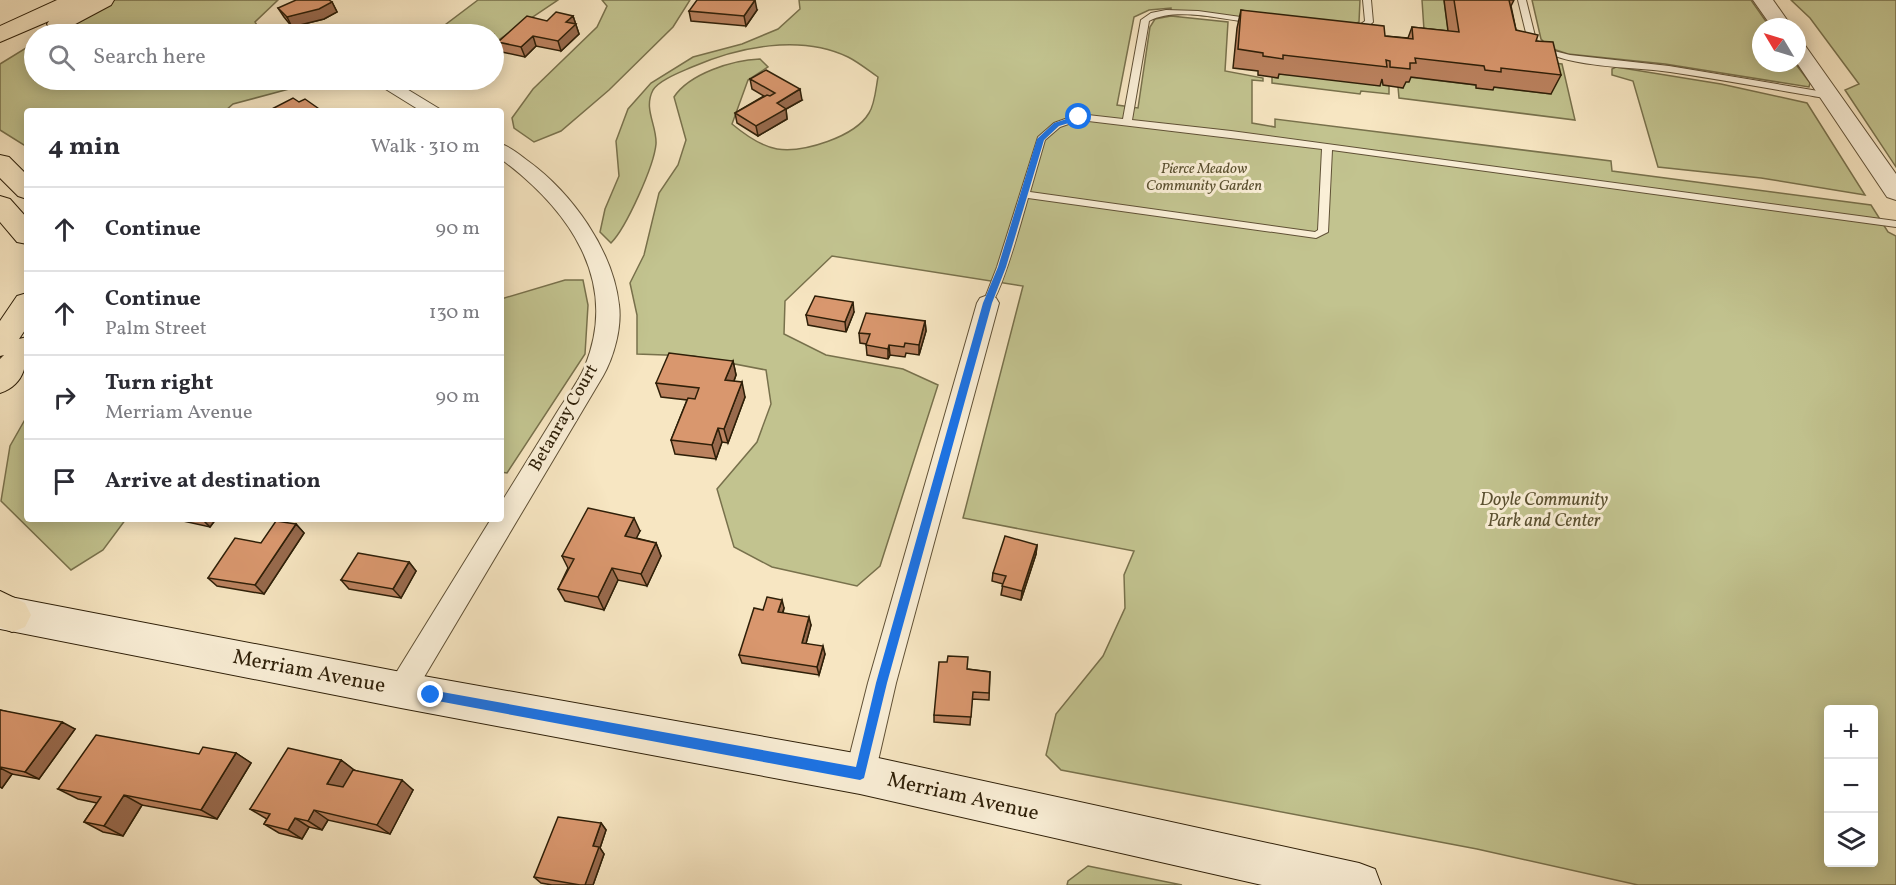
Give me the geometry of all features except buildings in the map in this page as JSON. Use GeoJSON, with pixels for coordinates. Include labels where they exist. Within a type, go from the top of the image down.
{"type":"FeatureCollection","features":[{"type":"Feature","properties":{"kind":"highway"},"geometry":{"type":"LineString","coordinates":[[0,17],[36,0]]}},
{"type":"Feature","properties":{"kind":"highway"},"geometry":{"type":"LineString","coordinates":[[0,35],[75,0]]}},
{"type":"Feature","properties":{"kind":"highway"},"geometry":{"type":"LineString","coordinates":[[57,24],[103,0]]}},
{"type":"Feature","properties":{"kind":"highway"},"geometry":{"type":"LineString","coordinates":[[0,55],[24,42]]}},
{"type":"Feature","properties":{"kind":"highway"},"geometry":{"type":"LineString","coordinates":[[0,163],[24,187]]}},
{"type":"Feature","properties":{"kind":"highway"},"geometry":{"type":"LineString","coordinates":[[0,205],[24,232]]}},
{"type":"Feature","properties":{"kind":"highway"},"geometry":{"type":"LineString","coordinates":[[0,345],[24,308]]}},
{"type":"Feature","properties":{"kind":"highway"},"geometry":{"type":"LineString","coordinates":[[0,381],[24,352]]}},
{"type":"Feature","properties":{"kind":"main road","name":"Merriam Avenue"},"geometry":{"type":"LineString","coordinates":[[4,611],[401,690],[860,774],[1359,885]]}},
{"type":"Feature","properties":{"kind":"street"},"geometry":{"type":"LineString","coordinates":[[1763,0],[1776,18]]}},
{"type":"Feature","properties":{"kind":"street"},"geometry":{"type":"LineString","coordinates":[[1806,61],[1896,192]]}},
{"type":"Feature","properties":{"kind":"street"},"geometry":{"type":"LineString","coordinates":[[397,90],[429,108]]}},
{"type":"Feature","properties":{"kind":"street","name":"Betanray Court"},"geometry":{"type":"LineString","coordinates":[[504,152],[539,179],[568,214],[589,247],[604,281],[609,308],[606,339],[595,370],[504,520]]}},
{"type":"Feature","properties":{"kind":"street"},"geometry":{"type":"LineString","coordinates":[[860,774],[882,683],[988,303]]}},
{"type":"Feature","properties":{"kind":"street","name":"Betanray Court"},"geometry":{"type":"LineString","coordinates":[[401,690],[503,522]]}},
{"type":"Feature","properties":{"kind":"lane"},"geometry":{"type":"LineString","coordinates":[[1367,0],[1367,24],[1360,30],[1339,31],[1372,35]]}},
{"type":"Feature","properties":{"kind":"lane"},"geometry":{"type":"LineString","coordinates":[[1522,0],[1529,35],[1536,45],[1559,55],[1670,69],[1830,96]]}},
{"type":"Feature","properties":{"kind":"lane"},"geometry":{"type":"LineString","coordinates":[[1127,122],[1145,20],[1149,16],[1171,12],[1270,23]]}},
{"type":"Feature","properties":{"kind":"lane"},"geometry":{"type":"LineString","coordinates":[[988,303],[1041,139],[1047,132],[1067,120],[1079,117],[1896,224]]}},
{"type":"Feature","properties":{"kind":"lane"},"geometry":{"type":"LineString","coordinates":[[1025,194],[1316,235],[1323,232],[1324,226],[1327,148]]}},
{"type":"Feature","properties":{"kind":"green space"},"geometry":{"type":"Polygon","coordinates":[[[112,0],[278,0],[255,22],[256,24],[68,24],[112,0]]]}},
{"type":"Feature","properties":{"kind":"green space"},"geometry":{"type":"Polygon","coordinates":[[[478,0],[558,0],[504,36],[504,24],[446,24],[478,0]]]}},
{"type":"Feature","properties":{"kind":"green space"},"geometry":{"type":"Polygon","coordinates":[[[602,0],[690,0],[673,27],[609,90],[561,131],[534,142],[514,128],[512,118],[533,89],[597,27],[607,6],[602,0]]]}},
{"type":"Feature","properties":{"kind":"green space","name":"Doyle Community Park and Center"},"geometry":{"type":"Polygon","coordinates":[[[799,0],[1360,0],[1359,22],[1339,31],[1171,12],[1171,8],[1149,10],[1134,17],[1117,105],[1138,108],[1150,27],[1155,19],[1171,16],[1228,22],[1225,71],[1263,78],[1263,81],[1252,80],[1252,123],[1275,127],[1275,119],[1611,161],[1612,171],[1871,205],[1888,232],[1896,236],[1896,885],[1638,885],[1477,849],[1061,770],[1046,755],[1056,714],[1103,656],[1125,608],[1124,575],[1134,551],[963,518],[1023,286],[832,256],[785,301],[784,334],[826,355],[903,369],[938,385],[880,566],[857,586],[772,567],[734,547],[717,489],[757,442],[771,404],[766,370],[693,356],[637,354],[637,315],[630,283],[644,255],[659,193],[678,165],[686,140],[674,97],[700,75],[724,65],[760,59],[768,67],[748,80],[732,124],[764,145],[788,150],[828,142],[862,122],[873,105],[878,77],[852,59],[829,50],[790,45],[769,46],[729,54],[692,67],[665,80],[656,86],[650,97],[649,104],[656,144],[645,181],[624,224],[611,243],[600,232],[605,209],[619,176],[616,141],[628,109],[651,83],[693,57],[742,44],[778,29],[800,9],[799,0]]]}},
{"type":"Feature","properties":{"kind":"green space"},"geometry":{"type":"Polygon","coordinates":[[[1422,0],[1444,0],[1451,51],[1425,45],[1422,0]]]}},
{"type":"Feature","properties":{"kind":"green space"},"geometry":{"type":"Polygon","coordinates":[[[1532,0],[1751,0],[1764,18],[1752,18],[1752,72],[1802,72],[1810,83],[1809,87],[1665,64],[1568,54],[1550,48],[1541,39],[1532,0]]]}},
{"type":"Feature","properties":{"kind":"green space"},"geometry":{"type":"Polygon","coordinates":[[[1791,0],[1896,0],[1896,167],[1845,90],[1859,84],[1810,18],[1791,0]]]}},
{"type":"Feature","properties":{"kind":"green space"},"geometry":{"type":"Polygon","coordinates":[[[24,49],[24,90],[286,90],[233,104],[228,108],[24,108],[24,145],[0,130],[0,64],[24,49]]]}},
{"type":"Feature","properties":{"kind":"green space"},"geometry":{"type":"Polygon","coordinates":[[[1554,63],[1562,64],[1575,120],[1399,98],[1398,87],[1403,88],[1403,81],[1408,77],[1476,85],[1477,88],[1492,87],[1551,94],[1554,63]]]}},
{"type":"Feature","properties":{"kind":"green space"},"geometry":{"type":"Polygon","coordinates":[[[1616,67],[1721,84],[1807,103],[1865,195],[1761,178],[1658,167],[1633,81],[1612,75],[1612,69],[1616,67]]]}},
{"type":"Feature","properties":{"kind":"green space"},"geometry":{"type":"Polygon","coordinates":[[[1278,74],[1383,79],[1389,86],[1389,94],[1361,91],[1360,94],[1272,83],[1272,77],[1278,78],[1278,74]]]}},
{"type":"Feature","properties":{"kind":"green space"},"geometry":{"type":"Polygon","coordinates":[[[565,280],[583,280],[588,305],[585,354],[507,473],[504,472],[504,298],[565,280]]]}},
{"type":"Feature","properties":{"kind":"green space"},"geometry":{"type":"Polygon","coordinates":[[[24,421],[24,522],[124,522],[103,550],[71,570],[1,501],[10,446],[24,421]]]}},
{"type":"Feature","properties":{"kind":"green space"},"geometry":{"type":"Polygon","coordinates":[[[1088,866],[1182,885],[1067,885],[1068,881],[1088,866]]]}},
{"type":"Feature","properties":{"kind":"route"},"geometry":{"type":"LineString","coordinates":[[431,695],[860,774],[882,683],[988,303],[1002,267],[1041,139],[1057,125],[1079,117]]}},
{"type":"Feature","properties":{"kind":"park label","name":"Pierce Meadow Community Garden"},"geometry":{"type":"Point","coordinates":[1204,178]}}]}
